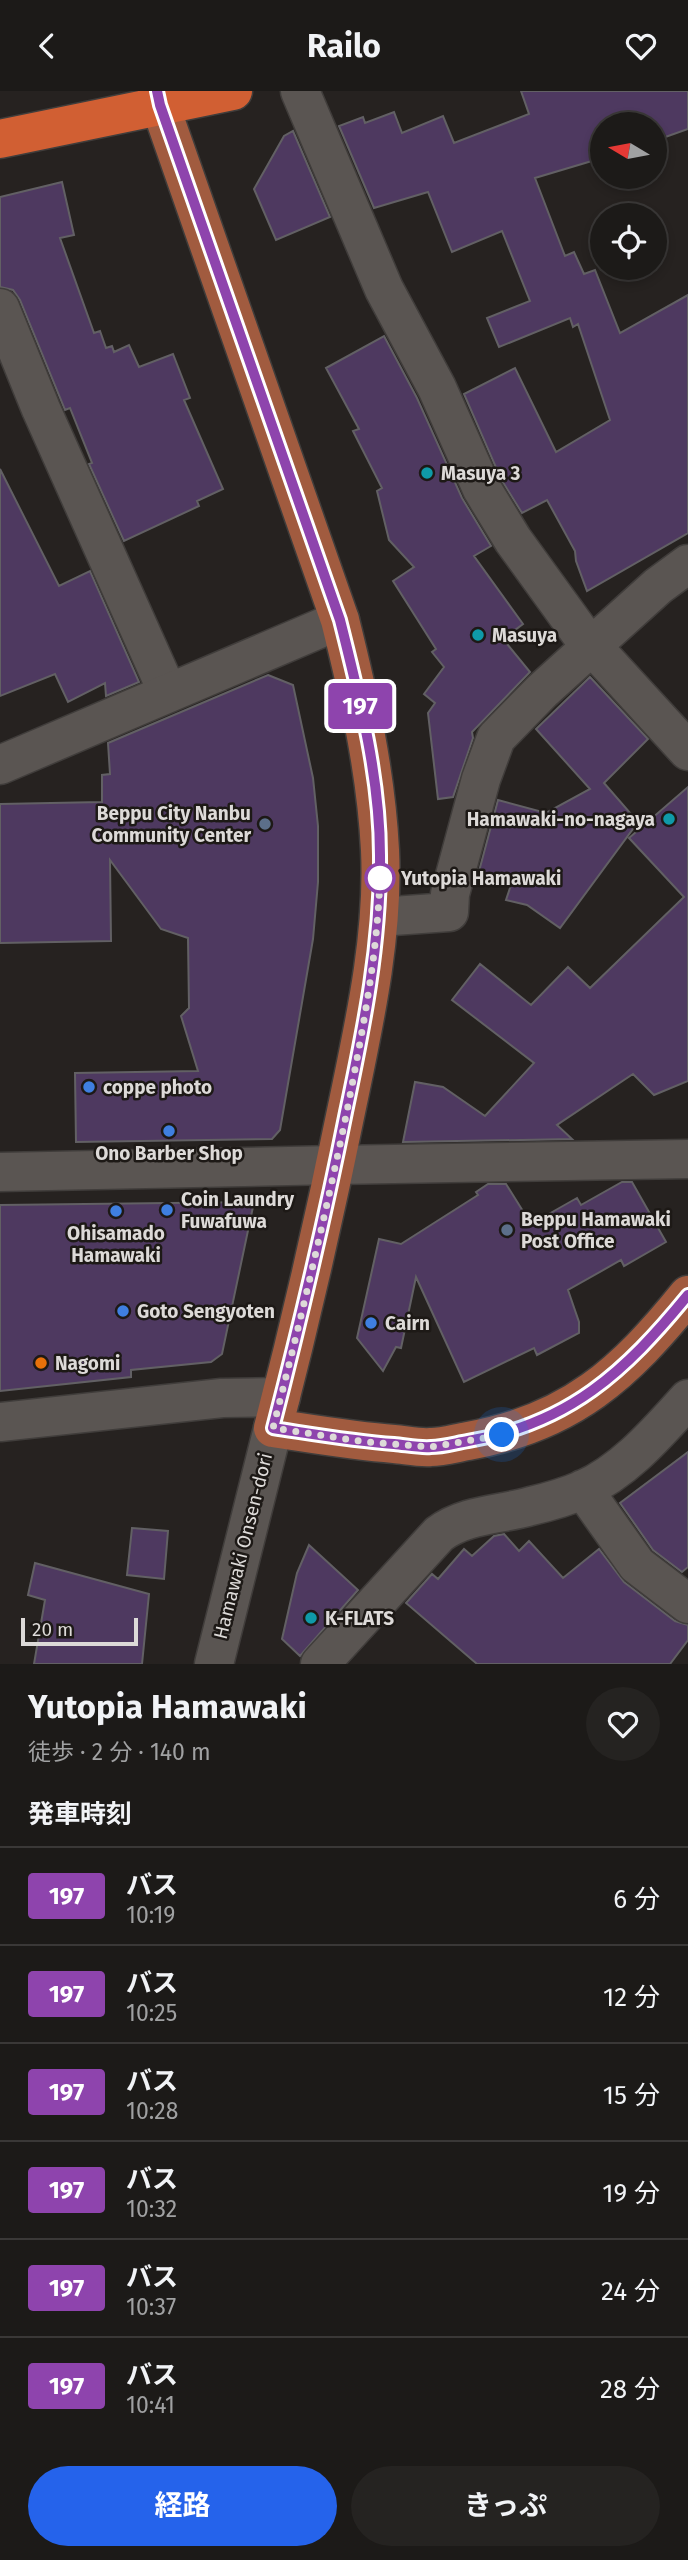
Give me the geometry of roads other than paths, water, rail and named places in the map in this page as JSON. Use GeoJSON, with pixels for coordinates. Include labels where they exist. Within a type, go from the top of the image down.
{"type":"FeatureCollection","features":[{"type":"Feature","properties":{"kind":"highway"},"geometry":{"type":"LineString","coordinates":[[0,139],[158,98],[233,91]]}},
{"type":"Feature","properties":{"kind":"main road"},"geometry":{"type":"LineString","coordinates":[[158,98],[340,620],[357,686],[375,788],[380,852],[379,917],[364,1026],[335,1165],[277,1413],[366,1442],[431,1447],[502,1435],[549,1418],[577,1403],[616,1373],[649,1341],[688,1295]]}},
{"type":"Feature","properties":{"kind":"street"},"geometry":{"type":"LineString","coordinates":[[300,91],[384,289],[437,389],[482,489],[513,540],[592,646],[688,751]]}},
{"type":"Feature","properties":{"kind":"street"},"geometry":{"type":"LineString","coordinates":[[0,308],[41,409],[168,693]]}},
{"type":"Feature","properties":{"kind":"street"},"geometry":{"type":"LineString","coordinates":[[379,917],[449,912],[450,894],[477,792],[496,738],[542,691],[658,586],[688,564]]}},
{"type":"Feature","properties":{"kind":"street"},"geometry":{"type":"LineString","coordinates":[[0,765],[340,620]]}},
{"type":"Feature","properties":{"kind":"street"},"geometry":{"type":"LineString","coordinates":[[0,1172],[688,1159]]}},
{"type":"Feature","properties":{"kind":"street"},"geometry":{"type":"LineString","coordinates":[[0,1422],[222,1398],[277,1413]]}},
{"type":"Feature","properties":{"kind":"street"},"geometry":{"type":"LineString","coordinates":[[320,1664],[447,1528],[476,1518],[528,1507],[583,1489],[614,1472],[659,1431],[688,1399]]}},
{"type":"Feature","properties":{"kind":"street","name":"Hamawaki Onsen-dori"},"geometry":{"type":"LineString","coordinates":[[215,1664],[277,1413]]}},
{"type":"Feature","properties":{"kind":"street"},"geometry":{"type":"LineString","coordinates":[[583,1489],[637,1565],[688,1605]]}},
{"type":"Feature","properties":{"kind":"place","name":"Masuya 3"},"geometry":{"type":"Point","coordinates":[427,473]}},
{"type":"Feature","properties":{"kind":"place","name":"Masuya"},"geometry":{"type":"Point","coordinates":[478,635]}},
{"type":"Feature","properties":{"kind":"place","name":"Hamawaki-no-nagaya"},"geometry":{"type":"Point","coordinates":[669,819]}},
{"type":"Feature","properties":{"kind":"place","name":"Beppu City Nanbu Community Center"},"geometry":{"type":"Point","coordinates":[265,824]}},
{"type":"Feature","properties":{"kind":"place","name":"Yutopia Hamawaki"},"geometry":{"type":"Point","coordinates":[380,878]}},
{"type":"Feature","properties":{"kind":"place","name":"coppe photo"},"geometry":{"type":"Point","coordinates":[89,1087]}},
{"type":"Feature","properties":{"kind":"place","name":"Ono Barber Shop"},"geometry":{"type":"Point","coordinates":[169,1131]}},
{"type":"Feature","properties":{"kind":"place","name":"Coin Laundry Fuwafuwa"},"geometry":{"type":"Point","coordinates":[167,1210]}},
{"type":"Feature","properties":{"kind":"place","name":"Ohisamado Hamawaki"},"geometry":{"type":"Point","coordinates":[116,1211]}},
{"type":"Feature","properties":{"kind":"place","name":"Beppu Hamawaki Post Office"},"geometry":{"type":"Point","coordinates":[507,1230]}},
{"type":"Feature","properties":{"kind":"place","name":"Goto Sengyoten"},"geometry":{"type":"Point","coordinates":[123,1311]}},
{"type":"Feature","properties":{"kind":"place","name":"Cairn"},"geometry":{"type":"Point","coordinates":[371,1323]}},
{"type":"Feature","properties":{"kind":"place","name":"Nagomi"},"geometry":{"type":"Point","coordinates":[41,1363]}},
{"type":"Feature","properties":{"kind":"place","name":"K-FLATS"},"geometry":{"type":"Point","coordinates":[311,1618]}}]}
